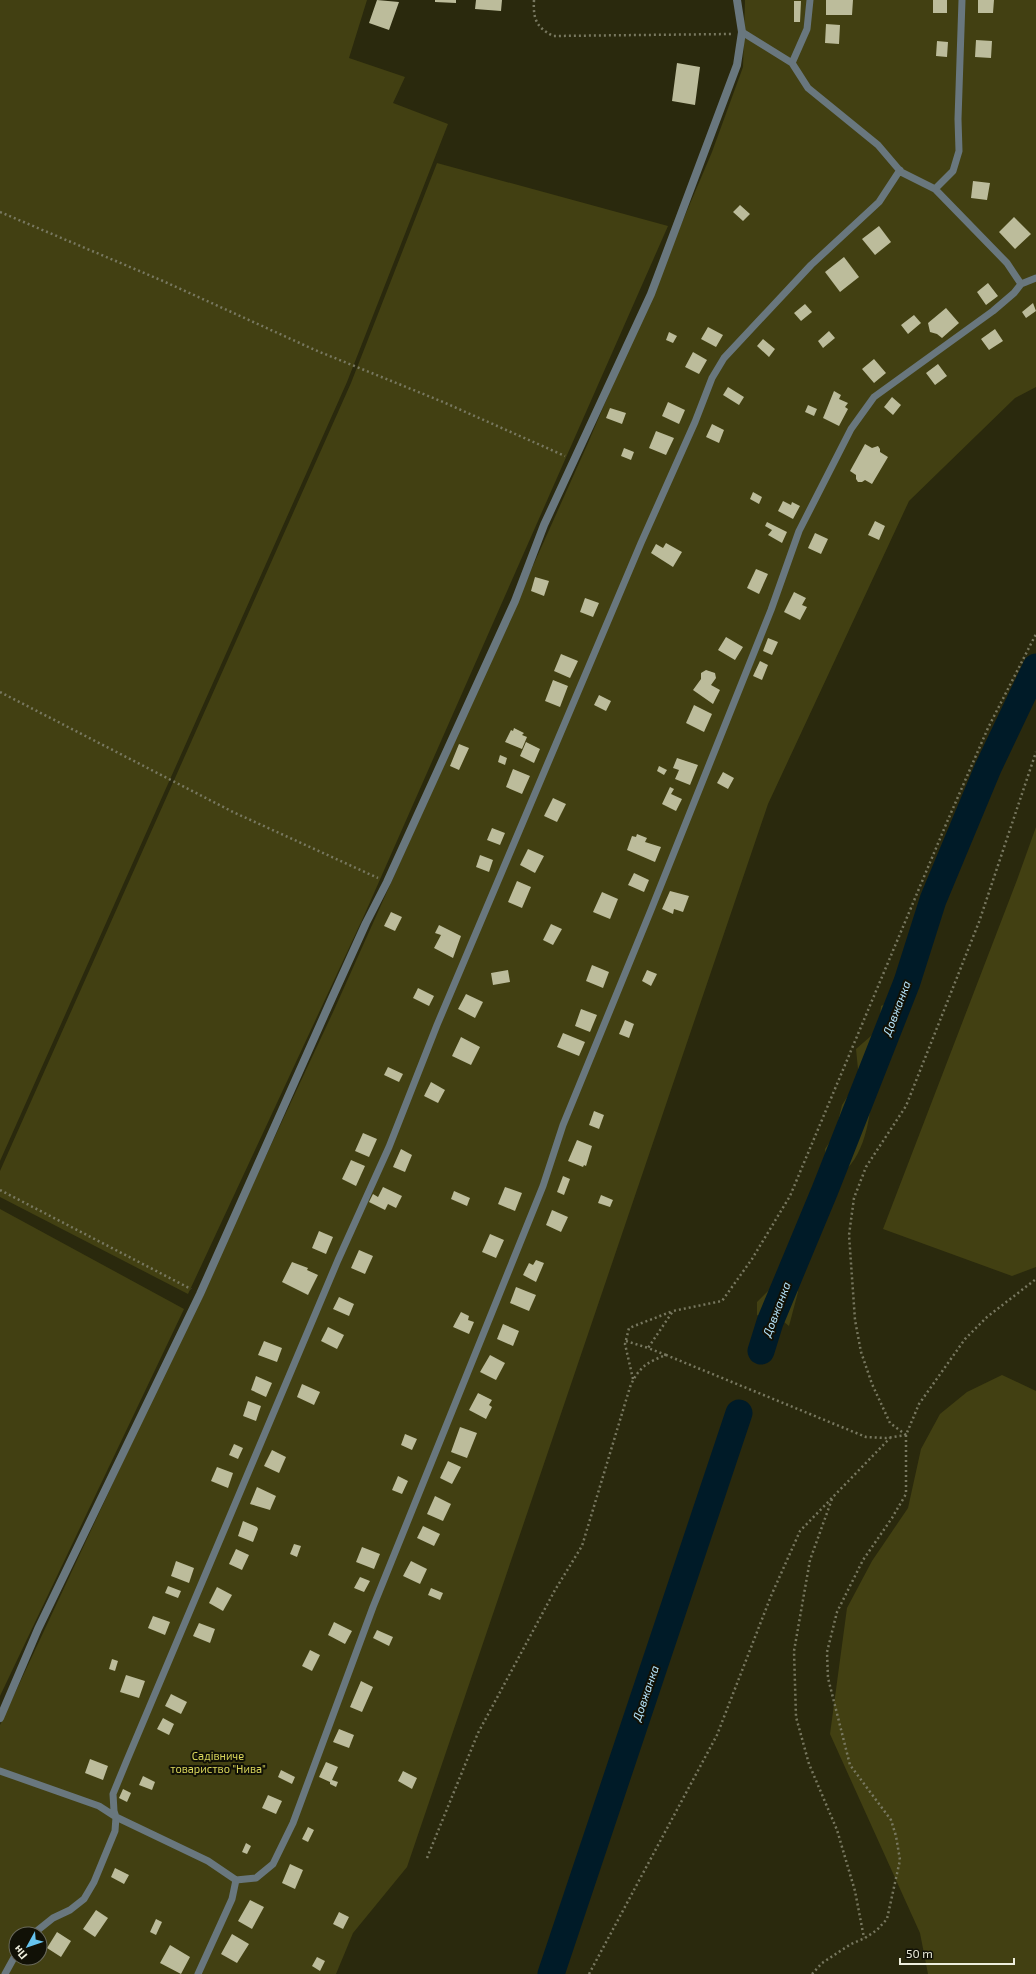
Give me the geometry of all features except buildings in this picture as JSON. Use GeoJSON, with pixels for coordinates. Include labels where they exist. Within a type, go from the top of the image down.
{"type":"FeatureCollection","features":[{"type":"Feature","properties":{"kind":"street"},"geometry":{"type":"LineString","coordinates":[[0,1718],[38,1629],[200,1294],[338,984],[387,882],[515,601],[544,525],[651,294],[737,65],[742,32],[737,0]]}},
{"type":"Feature","properties":{"kind":"lane"},"geometry":{"type":"LineString","coordinates":[[792,62],[807,30],[810,0]]}},
{"type":"Feature","properties":{"kind":"lane"},"geometry":{"type":"LineString","coordinates":[[935,189],[953,171],[959,151],[958,119],[962,0]]}},
{"type":"Feature","properties":{"kind":"lane"},"geometry":{"type":"LineString","coordinates":[[742,32],[792,62],[808,88],[878,145],[900,170],[935,189],[1007,263],[1021,284]]}},
{"type":"Feature","properties":{"kind":"lane"},"geometry":{"type":"LineString","coordinates":[[43,1926],[53,1918],[70,1910],[84,1899],[94,1882],[115,1831],[116,1817],[113,1794],[338,1260],[389,1147],[437,1025],[641,543],[695,422],[712,378],[724,358],[811,266],[879,202],[900,170]]}},
{"type":"Feature","properties":{"kind":"lane"},"geometry":{"type":"LineString","coordinates":[[0,1771],[99,1806],[116,1817],[208,1861],[236,1880],[256,1878],[273,1864],[293,1823],[373,1607],[540,1194],[563,1125],[771,610],[799,531],[851,429],[874,397],[993,311],[1014,293],[1021,284],[1036,278]]}},
{"type":"Feature","properties":{"kind":"lane"},"geometry":{"type":"LineString","coordinates":[[198,1974],[232,1899],[236,1880]]}},
{"type":"Feature","properties":{"kind":"path"},"geometry":{"type":"LineString","coordinates":[[534,0],[533,12],[539,28],[553,36],[725,35],[742,32]]}},
{"type":"Feature","properties":{"kind":"path"},"geometry":{"type":"LineString","coordinates":[[0,212],[163,281],[315,350],[443,402],[574,461]]}},
{"type":"Feature","properties":{"kind":"path"},"geometry":{"type":"LineString","coordinates":[[634,1379],[626,1341],[629,1328],[673,1311],[722,1301],[752,1260],[790,1196],[988,728],[1036,634]]}},
{"type":"Feature","properties":{"kind":"path"},"geometry":{"type":"LineString","coordinates":[[0,692],[233,812],[387,882]]}},
{"type":"Feature","properties":{"kind":"path"},"geometry":{"type":"LineString","coordinates":[[906,1435],[890,1423],[872,1384],[861,1352],[855,1320],[849,1235],[854,1198],[866,1167],[906,1106],[979,922],[1036,752]]}},
{"type":"Feature","properties":{"kind":"path"},"geometry":{"type":"LineString","coordinates":[[0,1190],[200,1294]]}},
{"type":"Feature","properties":{"kind":"path"},"geometry":{"type":"LineString","coordinates":[[812,1974],[822,1963],[851,1944],[877,1930],[887,1919],[900,1860],[896,1836],[891,1820],[850,1765],[828,1678],[827,1652],[842,1600],[863,1560],[892,1518],[906,1494],[906,1435],[919,1404],[965,1339],[987,1317],[1036,1279]]}},
{"type":"Feature","properties":{"kind":"path"},"geometry":{"type":"LineString","coordinates":[[648,1348],[673,1311]]}},
{"type":"Feature","properties":{"kind":"path"},"geometry":{"type":"LineString","coordinates":[[626,1341],[666,1355],[866,1437],[891,1437],[906,1435]]}},
{"type":"Feature","properties":{"kind":"path"},"geometry":{"type":"LineString","coordinates":[[427,1858],[478,1733],[544,1610],[582,1546],[634,1379],[649,1362],[666,1355]]}},
{"type":"Feature","properties":{"kind":"path"},"geometry":{"type":"LineString","coordinates":[[589,1974],[717,1735],[771,1596],[800,1531],[891,1437]]}},
{"type":"Feature","properties":{"kind":"path"},"geometry":{"type":"LineString","coordinates":[[833,1497],[810,1560],[794,1651],[796,1717],[809,1764],[837,1830],[855,1891],[864,1938]]}},
{"type":"Feature","properties":{"kind":"green space"},"geometry":{"type":"Polygon","coordinates":[[[0,0],[367,0],[349,58],[405,77],[393,103],[448,124],[347,382],[0,1161],[0,0]]]}},
{"type":"Feature","properties":{"kind":"green space","name":"Садівниче товариство \"Нива\""},"geometry":{"type":"Polygon","coordinates":[[[745,0],[1036,0],[1036,387],[1015,398],[909,501],[768,804],[407,1867],[353,1933],[336,1974],[0,1974],[0,1725],[334,1010],[588,443],[712,152],[743,67],[745,0]]]}},
{"type":"Feature","properties":{"kind":"green space"},"geometry":{"type":"Polygon","coordinates":[[[437,163],[668,226],[363,918],[188,1294],[0,1197],[0,1171],[351,383],[437,163]]]}},
{"type":"Feature","properties":{"kind":"green space"},"geometry":{"type":"Polygon","coordinates":[[[1036,827],[1036,1267],[1012,1276],[883,1229],[1036,827]]]}},
{"type":"Feature","properties":{"kind":"green space"},"geometry":{"type":"Polygon","coordinates":[[[891,1001],[897,1010],[886,1035],[891,1050],[891,1056],[885,1065],[867,1077],[871,1094],[871,1106],[863,1142],[858,1154],[851,1164],[843,1172],[834,1176],[827,1167],[825,1149],[835,1134],[842,1105],[859,1079],[856,1049],[879,1029],[881,1006],[891,1001]]]}},
{"type":"Feature","properties":{"kind":"green space"},"geometry":{"type":"Polygon","coordinates":[[[0,1209],[184,1309],[0,1696],[0,1209]]]}},
{"type":"Feature","properties":{"kind":"green space"},"geometry":{"type":"Polygon","coordinates":[[[795,1285],[798,1292],[789,1326],[779,1318],[780,1308],[784,1294],[795,1285]]]}},
{"type":"Feature","properties":{"kind":"green space"},"geometry":{"type":"Polygon","coordinates":[[[773,1286],[779,1296],[765,1318],[757,1315],[757,1302],[773,1286]]]}},
{"type":"Feature","properties":{"kind":"green space"},"geometry":{"type":"Polygon","coordinates":[[[1002,1375],[1036,1391],[1036,1974],[928,1974],[920,1933],[830,1734],[847,1608],[872,1561],[908,1508],[921,1449],[940,1414],[967,1392],[1002,1375]]]}},
{"type":"Feature","properties":{"kind":"waterway","name":"Довжанка"},"geometry":{"type":"LineString","coordinates":[[761,1351],[770,1322],[825,1190],[907,982],[933,900],[988,768],[1036,667]]}},
{"type":"Feature","properties":{"kind":"waterway","name":"Довжанка"},"geometry":{"type":"LineString","coordinates":[[551,1974],[739,1413]]}}]}
